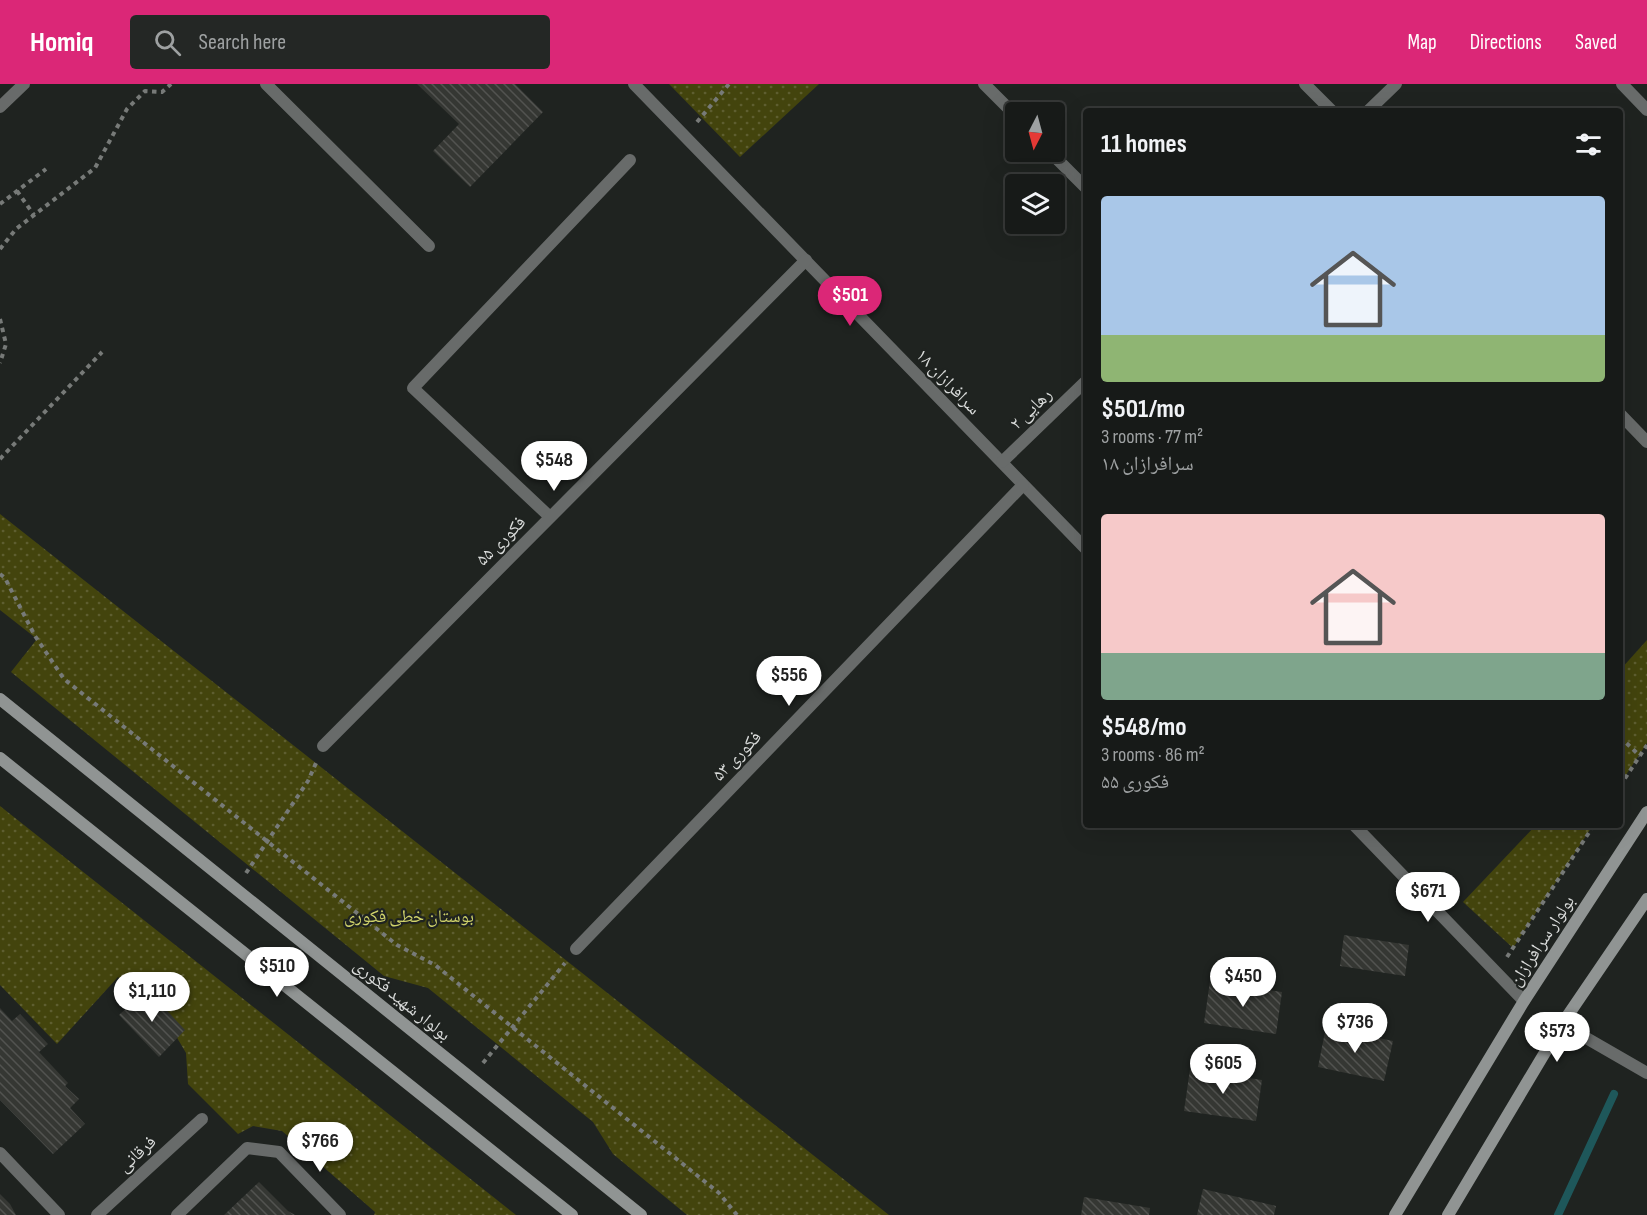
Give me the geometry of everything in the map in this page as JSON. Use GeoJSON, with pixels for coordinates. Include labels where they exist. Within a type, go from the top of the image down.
{"type":"FeatureCollection","features":[{"type":"Feature","properties":{"kind":"main road","name":"بولوار شهید فکوری"},"geometry":{"type":"LineString","coordinates":[[0,699],[641,1215]]}},
{"type":"Feature","properties":{"kind":"main road"},"geometry":{"type":"LineString","coordinates":[[0,758],[572,1215]]}},
{"type":"Feature","properties":{"kind":"main road","name":"بولوار سرافرازان"},"geometry":{"type":"LineString","coordinates":[[1395,1215],[1524,1001],[1647,812]]}},
{"type":"Feature","properties":{"kind":"main road"},"geometry":{"type":"LineString","coordinates":[[1449,1215],[1562,1024],[1647,899]]}},
{"type":"Feature","properties":{"kind":"street"},"geometry":{"type":"LineString","coordinates":[[0,107],[24,84]]}},
{"type":"Feature","properties":{"kind":"street"},"geometry":{"type":"LineString","coordinates":[[266,84],[429,246]]}},
{"type":"Feature","properties":{"kind":"street","name":"سرافرازان ۱۸"},"geometry":{"type":"LineString","coordinates":[[634,84],[1083,546]]}},
{"type":"Feature","properties":{"kind":"street"},"geometry":{"type":"LineString","coordinates":[[984,84],[1005,105]]}},
{"type":"Feature","properties":{"kind":"street"},"geometry":{"type":"LineString","coordinates":[[1305,84],[1329,108]]}},
{"type":"Feature","properties":{"kind":"street"},"geometry":{"type":"LineString","coordinates":[[1371,108],[1396,84]]}},
{"type":"Feature","properties":{"kind":"street"},"geometry":{"type":"LineString","coordinates":[[1622,84],[1647,110]]}},
{"type":"Feature","properties":{"kind":"street"},"geometry":{"type":"LineString","coordinates":[[550,517],[413,388],[630,160]]}},
{"type":"Feature","properties":{"kind":"street"},"geometry":{"type":"LineString","coordinates":[[1060,162],[1083,185]]}},
{"type":"Feature","properties":{"kind":"street","name":"فکوری ۵۵"},"geometry":{"type":"LineString","coordinates":[[323,746],[806,260]]}},
{"type":"Feature","properties":{"kind":"street","name":"رهایی ۲"},"geometry":{"type":"LineString","coordinates":[[1002,462],[1083,384]]}},
{"type":"Feature","properties":{"kind":"street"},"geometry":{"type":"LineString","coordinates":[[1623,417],[1647,442]]}},
{"type":"Feature","properties":{"kind":"street","name":"فکوری ۵۳"},"geometry":{"type":"LineString","coordinates":[[576,949],[1023,484]]}},
{"type":"Feature","properties":{"kind":"street"},"geometry":{"type":"LineString","coordinates":[[1356,828],[1524,1001]]}},
{"type":"Feature","properties":{"kind":"street"},"geometry":{"type":"LineString","coordinates":[[1562,1024],[1647,1073]]}},
{"type":"Feature","properties":{"kind":"street","name":"فرقانی"},"geometry":{"type":"LineString","coordinates":[[97,1215],[202,1119]]}},
{"type":"Feature","properties":{"kind":"street"},"geometry":{"type":"LineString","coordinates":[[177,1215],[247,1148],[279,1152],[340,1215]]}},
{"type":"Feature","properties":{"kind":"street"},"geometry":{"type":"LineString","coordinates":[[0,1154],[59,1215]]}},
{"type":"Feature","properties":{"kind":"path"},"geometry":{"type":"LineString","coordinates":[[0,249],[16,229],[94,168],[127,109],[133,103],[145,92],[162,92],[171,84]]}},
{"type":"Feature","properties":{"kind":"path"},"geometry":{"type":"LineString","coordinates":[[685,136],[729,84]]}},
{"type":"Feature","properties":{"kind":"path"},"geometry":{"type":"LineString","coordinates":[[0,204],[46,169]]}},
{"type":"Feature","properties":{"kind":"path"},"geometry":{"type":"LineString","coordinates":[[17,191],[34,214]]}},
{"type":"Feature","properties":{"kind":"path"},"geometry":{"type":"LineString","coordinates":[[0,319],[6,344],[0,363]]}},
{"type":"Feature","properties":{"kind":"path"},"geometry":{"type":"LineString","coordinates":[[0,459],[102,352]]}},
{"type":"Feature","properties":{"kind":"path"},"geometry":{"type":"LineString","coordinates":[[0,574],[5,578],[35,636],[64,679],[397,945],[435,965],[718,1193],[737,1215]]}},
{"type":"Feature","properties":{"kind":"path"},"geometry":{"type":"LineString","coordinates":[[1623,740],[1640,756]]}},
{"type":"Feature","properties":{"kind":"path"},"geometry":{"type":"LineString","coordinates":[[1623,782],[1647,745]]}},
{"type":"Feature","properties":{"kind":"path"},"geometry":{"type":"LineString","coordinates":[[235,888],[308,781],[323,746]]}},
{"type":"Feature","properties":{"kind":"path"},"geometry":{"type":"LineString","coordinates":[[1497,973],[1592,828]]}},
{"type":"Feature","properties":{"kind":"path"},"geometry":{"type":"LineString","coordinates":[[471,1078],[576,949]]}},
{"type":"Feature","properties":{"kind":"green space"},"geometry":{"type":"Polygon","coordinates":[[[669,84],[819,84],[740,157],[669,84]]]}},
{"type":"Feature","properties":{"kind":"green space","name":"بوستان خطی فکوری"},"geometry":{"type":"Polygon","coordinates":[[[0,514],[889,1215],[687,1215],[613,1154],[593,1122],[428,988],[384,976],[11,672],[37,639],[0,610],[0,514]]]}},
{"type":"Feature","properties":{"kind":"green space"},"geometry":{"type":"Polygon","coordinates":[[[1647,640],[1647,743],[1623,779],[1623,667],[1647,640]]]}},
{"type":"Feature","properties":{"kind":"green space"},"geometry":{"type":"Polygon","coordinates":[[[0,806],[516,1215],[374,1215],[375,1212],[282,1131],[253,1126],[238,1134],[188,1084],[186,1053],[169,1024],[118,977],[57,1044],[0,985],[0,806]]]}},
{"type":"Feature","properties":{"kind":"green space"},"geometry":{"type":"Polygon","coordinates":[[[1533,828],[1591,828],[1513,948],[1463,902],[1533,828]]]}},
{"type":"Feature","properties":{"kind":"building"},"geometry":{"type":"Polygon","coordinates":[[[417,84],[515,84],[543,112],[470,187],[433,151],[459,124],[417,84]]]}},
{"type":"Feature","properties":{"kind":"building"},"geometry":{"type":"Polygon","coordinates":[[[1344,935],[1409,945],[1405,976],[1340,966],[1344,935]]]}},
{"type":"Feature","properties":{"kind":"building"},"geometry":{"type":"Polygon","coordinates":[[[1210,981],[1282,992],[1276,1034],[1204,1023],[1210,981]]]}},
{"type":"Feature","properties":{"kind":"building"},"geometry":{"type":"Polygon","coordinates":[[[147,989],[185,1030],[159,1057],[119,1015],[147,989]]]}},
{"type":"Feature","properties":{"kind":"building"},"geometry":{"type":"Polygon","coordinates":[[[0,1008],[12,1021],[20,1014],[48,1044],[39,1052],[68,1083],[65,1086],[79,1099],[70,1108],[85,1124],[53,1154],[0,1100],[0,1008]]]}},
{"type":"Feature","properties":{"kind":"building"},"geometry":{"type":"Polygon","coordinates":[[[1326,1027],[1393,1041],[1384,1081],[1318,1067],[1326,1027]]]}},
{"type":"Feature","properties":{"kind":"building"},"geometry":{"type":"Polygon","coordinates":[[[1190,1069],[1262,1080],[1256,1121],[1184,1111],[1190,1069]]]}},
{"type":"Feature","properties":{"kind":"building"},"geometry":{"type":"Polygon","coordinates":[[[259,1182],[288,1211],[295,1215],[224,1215],[259,1182]]]}},
{"type":"Feature","properties":{"kind":"building"},"geometry":{"type":"Polygon","coordinates":[[[1203,1189],[1276,1206],[1274,1215],[1197,1215],[1203,1189]]]}},
{"type":"Feature","properties":{"kind":"building"},"geometry":{"type":"Polygon","coordinates":[[[0,1194],[10,1204],[16,1215],[0,1215],[0,1194]]]}},
{"type":"Feature","properties":{"kind":"building"},"geometry":{"type":"Polygon","coordinates":[[[1084,1197],[1150,1208],[1149,1215],[1081,1215],[1084,1197]]]}},
{"type":"Feature","properties":{"kind":"waterway"},"geometry":{"type":"LineString","coordinates":[[1558,1215],[1614,1094]]}}]}
